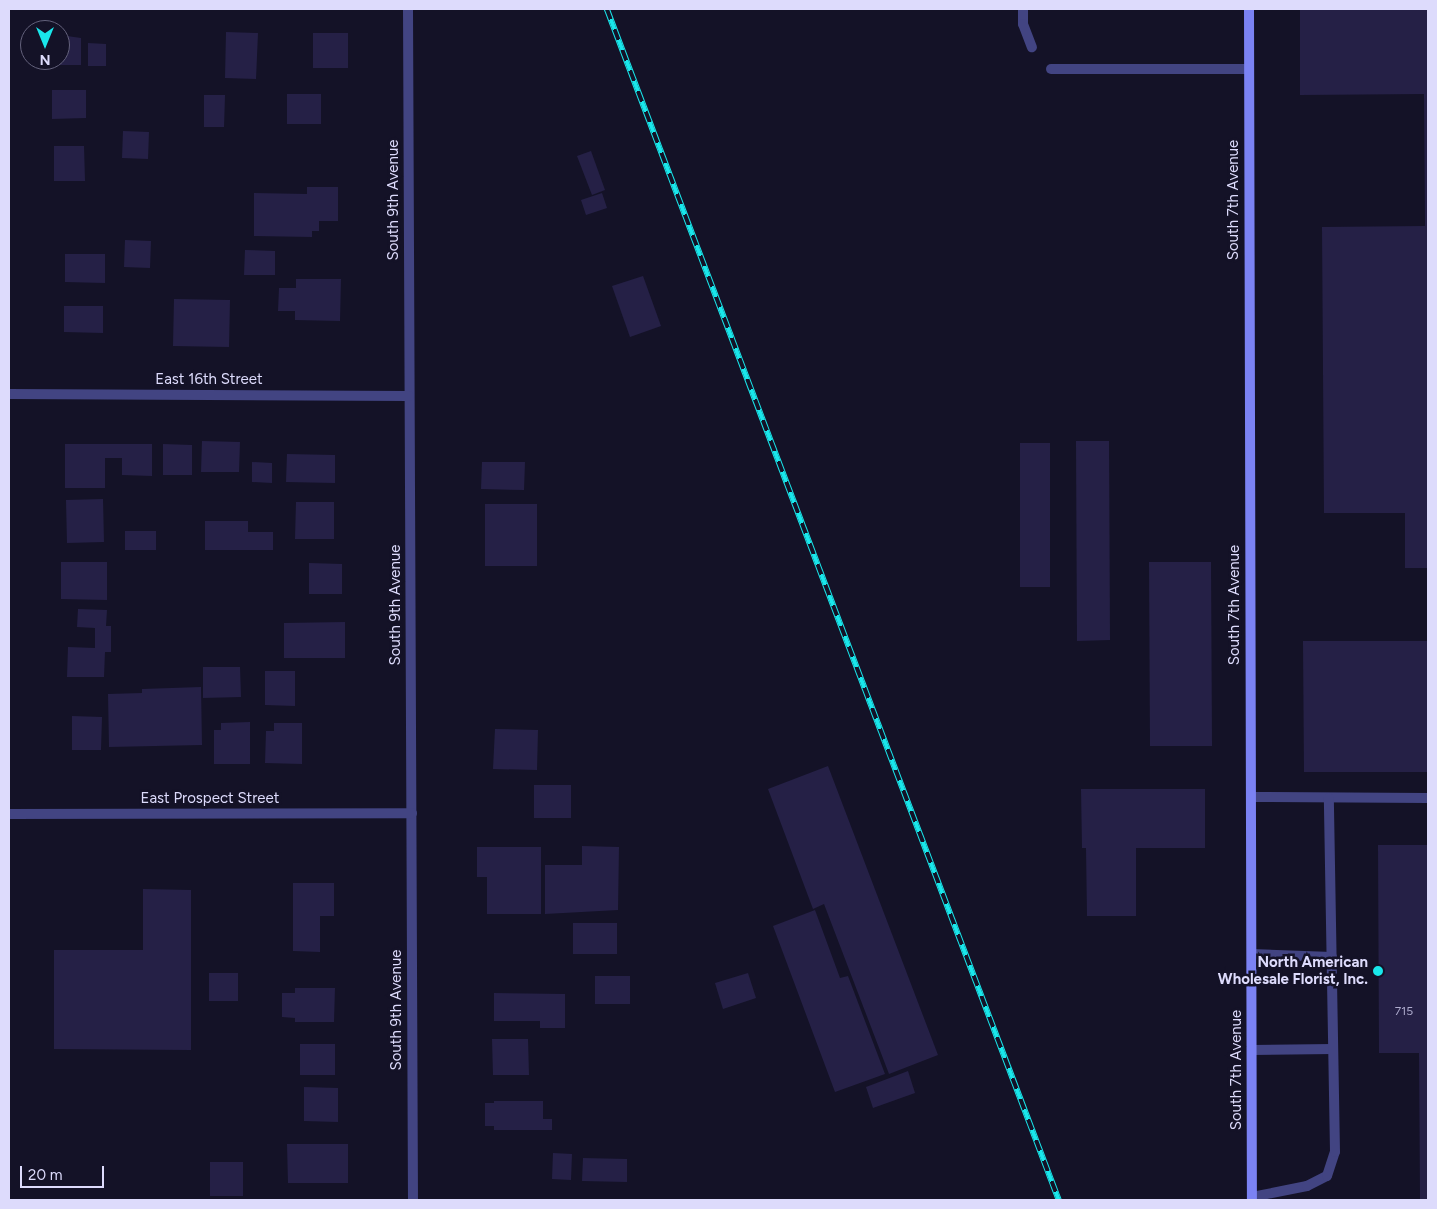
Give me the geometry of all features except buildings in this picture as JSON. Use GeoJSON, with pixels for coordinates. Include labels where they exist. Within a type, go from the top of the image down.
{"type":"FeatureCollection","features":[{"type":"Feature","properties":{"kind":"street","name":"South 9th Avenue"},"geometry":{"type":"LineString","coordinates":[[408,9],[413,1200]]}},
{"type":"Feature","properties":{"kind":"street"},"geometry":{"type":"LineString","coordinates":[[1023,9],[1022,24],[1032,47]]}},
{"type":"Feature","properties":{"kind":"street","name":"South 7th Avenue"},"geometry":{"type":"LineString","coordinates":[[1249,9],[1252,1199]]}},
{"type":"Feature","properties":{"kind":"street"},"geometry":{"type":"LineString","coordinates":[[1051,69],[1249,69]]}},
{"type":"Feature","properties":{"kind":"street","name":"East 16th Street"},"geometry":{"type":"LineString","coordinates":[[9,394],[409,396]]}},
{"type":"Feature","properties":{"kind":"street"},"geometry":{"type":"LineString","coordinates":[[1251,797],[1428,798]]}},
{"type":"Feature","properties":{"kind":"street"},"geometry":{"type":"LineString","coordinates":[[1252,1199],[1307,1186],[1327,1176],[1335,1152],[1329,798]]}},
{"type":"Feature","properties":{"kind":"street","name":"East Prospect Street"},"geometry":{"type":"LineString","coordinates":[[9,814],[412,814]]}},
{"type":"Feature","properties":{"kind":"street"},"geometry":{"type":"LineString","coordinates":[[1252,954],[1332,956]]}},
{"type":"Feature","properties":{"kind":"street"},"geometry":{"type":"LineString","coordinates":[[1252,1050],[1333,1049]]}},
{"type":"Feature","properties":{"kind":"railway"},"geometry":{"type":"LineString","coordinates":[[607,9],[1059,1200]]}},
{"type":"Feature","properties":{"kind":"place","name":"North American Wholesale Florist, Inc."},"geometry":{"type":"Point","coordinates":[1378,971]}}]}
